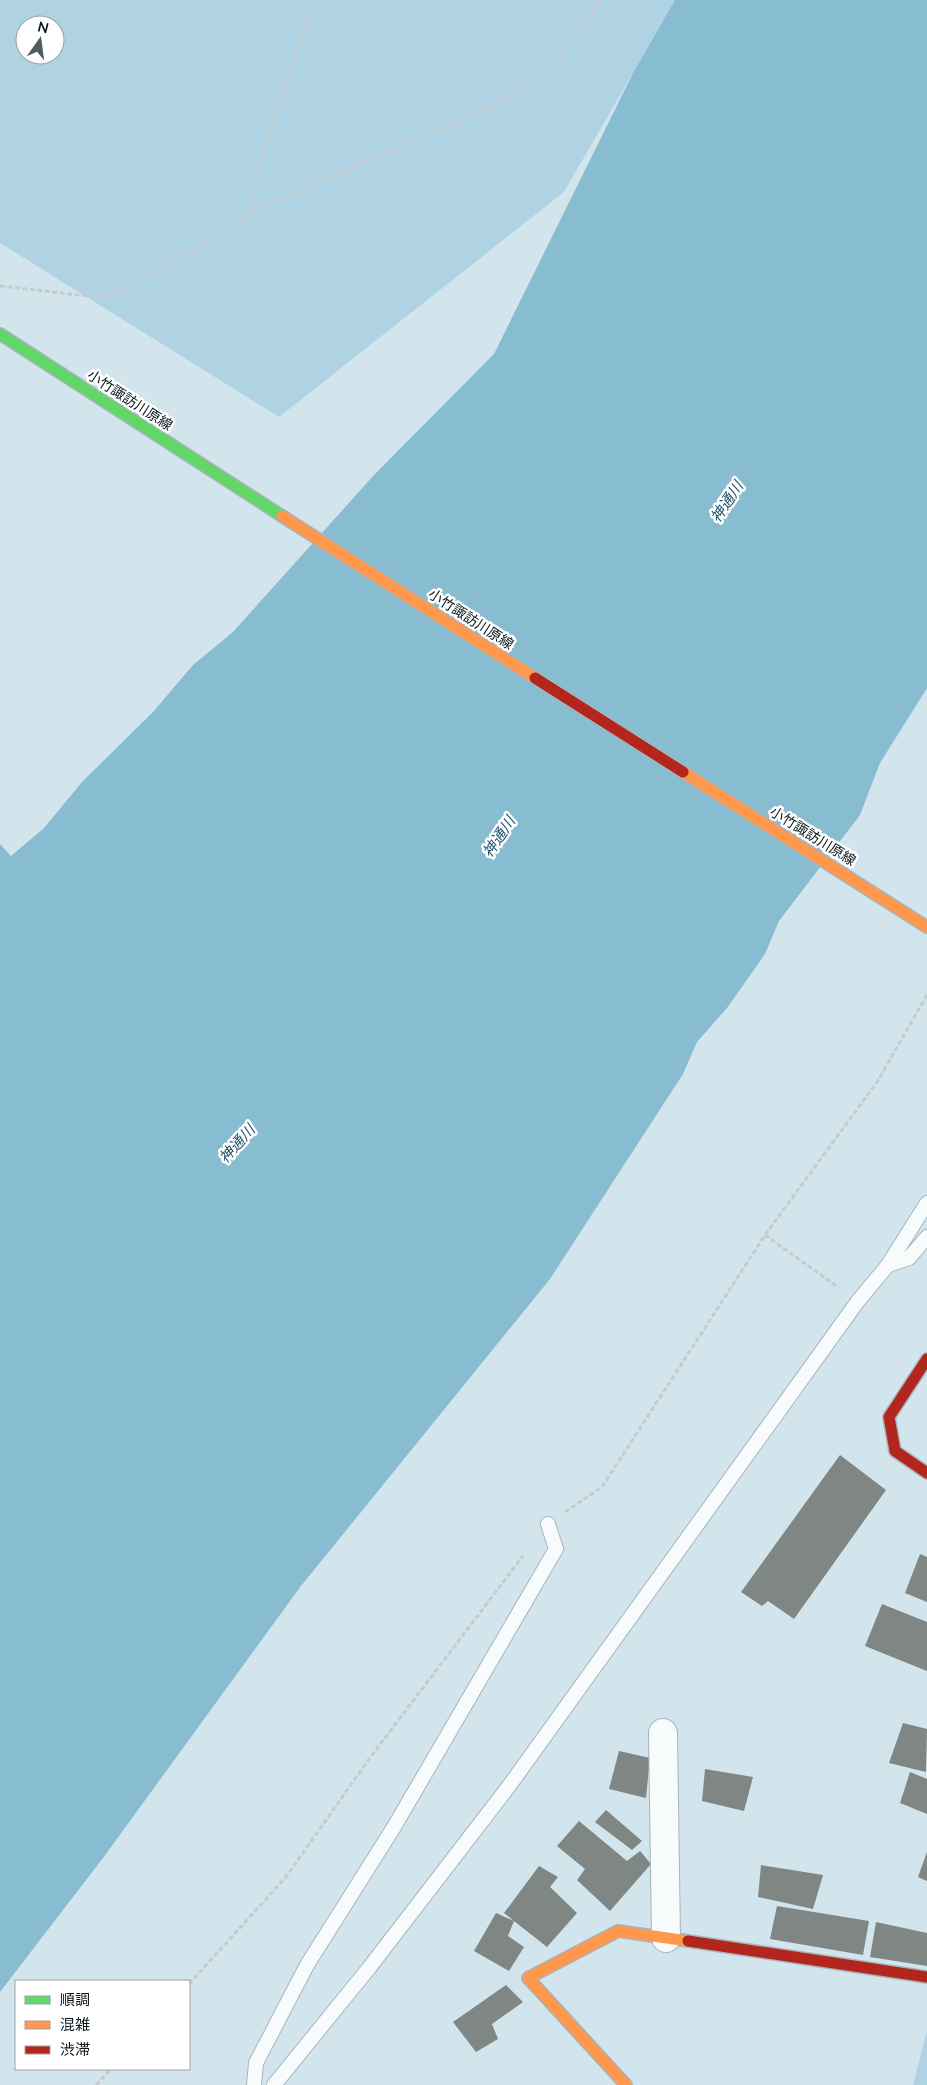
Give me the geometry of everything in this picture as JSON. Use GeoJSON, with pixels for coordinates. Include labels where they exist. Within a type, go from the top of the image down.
{"type":"FeatureCollection","features":[{"type":"Feature","properties":{"kind":"main road","name":"小竹諏訪川原線"},"geometry":{"type":"LineString","coordinates":[[0,334],[445,621],[927,927]]}},
{"type":"Feature","properties":{"kind":"main road"},"geometry":{"type":"LineString","coordinates":[[927,1359],[890,1417],[895,1451],[927,1473]]}},
{"type":"Feature","properties":{"kind":"main road"},"geometry":{"type":"LineString","coordinates":[[626,2085],[528,1978],[618,1931],[927,1977]]}},
{"type":"Feature","properties":{"kind":"street"},"geometry":{"type":"LineString","coordinates":[[663,1733],[666,1938]]}},
{"type":"Feature","properties":{"kind":"lane"},"geometry":{"type":"LineString","coordinates":[[274,2085],[369,1968],[509,1786],[858,1301],[888,1265],[927,1203]]}},
{"type":"Feature","properties":{"kind":"lane"},"geometry":{"type":"LineString","coordinates":[[888,1265],[909,1258],[927,1237]]}},
{"type":"Feature","properties":{"kind":"lane"},"geometry":{"type":"LineString","coordinates":[[254,2085],[256,2063],[307,1966],[394,1827],[556,1549],[548,1524]]}},
{"type":"Feature","properties":{"kind":"path"},"geometry":{"type":"LineString","coordinates":[[248,214],[281,91],[317,0]]}},
{"type":"Feature","properties":{"kind":"path"},"geometry":{"type":"LineString","coordinates":[[0,286],[106,298],[210,241],[248,214],[508,99],[544,72],[579,34],[600,0]]}},
{"type":"Feature","properties":{"kind":"path"},"geometry":{"type":"LineString","coordinates":[[190,1983],[286,1877],[368,1759],[548,1524],[602,1487],[765,1235],[877,1082],[927,995]]}},
{"type":"Feature","properties":{"kind":"path"},"geometry":{"type":"LineString","coordinates":[[765,1235],[858,1301]]}},
{"type":"Feature","properties":{"kind":"path"},"geometry":{"type":"LineString","coordinates":[[96,2085],[110,2070]]}},
{"type":"Feature","properties":{"kind":"shaded area"},"geometry":{"type":"Polygon","coordinates":[[[0,0],[675,0],[564,192],[279,417],[0,243],[0,0]]]}},
{"type":"Feature","properties":{"kind":"shaded area"},"geometry":{"type":"Polygon","coordinates":[[[927,2030],[927,2085],[913,2085],[927,2030]]]}},
{"type":"Feature","properties":{"kind":"water","name":"神通川"},"geometry":{"type":"Polygon","coordinates":[[[675,0],[927,0],[927,688],[880,763],[860,815],[779,921],[765,954],[727,1008],[697,1042],[683,1074],[550,1279],[301,1586],[103,1858],[0,1992],[0,844],[11,856],[44,828],[82,782],[153,712],[193,665],[233,632],[374,475],[494,354],[633,73],[675,0]]]}},
{"type":"Feature","properties":{"kind":"building"},"geometry":{"type":"Polygon","coordinates":[[[840,1455],[886,1490],[794,1619],[768,1601],[762,1606],[741,1592],[840,1455]]]}},
{"type":"Feature","properties":{"kind":"building"},"geometry":{"type":"Polygon","coordinates":[[[920,1554],[927,1557],[927,1602],[905,1593],[920,1554]]]}},
{"type":"Feature","properties":{"kind":"building"},"geometry":{"type":"Polygon","coordinates":[[[882,1604],[927,1622],[927,1671],[865,1646],[882,1604]]]}},
{"type":"Feature","properties":{"kind":"building"},"geometry":{"type":"Polygon","coordinates":[[[903,1723],[927,1729],[926,1772],[889,1763],[903,1723]]]}},
{"type":"Feature","properties":{"kind":"building"},"geometry":{"type":"Polygon","coordinates":[[[619,1751],[650,1758],[646,1798],[609,1789],[619,1751]]]}},
{"type":"Feature","properties":{"kind":"building"},"geometry":{"type":"Polygon","coordinates":[[[705,1769],[753,1777],[744,1811],[702,1801],[705,1769]]]}},
{"type":"Feature","properties":{"kind":"building"},"geometry":{"type":"Polygon","coordinates":[[[910,1772],[927,1779],[927,1814],[900,1803],[910,1772]]]}},
{"type":"Feature","properties":{"kind":"building"},"geometry":{"type":"Polygon","coordinates":[[[606,1810],[642,1841],[632,1850],[595,1822],[606,1810]]]}},
{"type":"Feature","properties":{"kind":"building"},"geometry":{"type":"Polygon","coordinates":[[[579,1821],[627,1861],[640,1851],[651,1864],[610,1911],[577,1880],[585,1869],[557,1846],[579,1821]]]}},
{"type":"Feature","properties":{"kind":"building"},"geometry":{"type":"Polygon","coordinates":[[[927,1852],[927,1881],[918,1877],[927,1852]]]}},
{"type":"Feature","properties":{"kind":"building"},"geometry":{"type":"Polygon","coordinates":[[[761,1865],[823,1875],[813,1909],[758,1897],[761,1865]]]}},
{"type":"Feature","properties":{"kind":"building"},"geometry":{"type":"Polygon","coordinates":[[[539,1866],[558,1877],[550,1887],[577,1913],[547,1947],[504,1913],[539,1866]]]}},
{"type":"Feature","properties":{"kind":"building"},"geometry":{"type":"Polygon","coordinates":[[[777,1906],[869,1921],[863,1955],[770,1939],[777,1906]]]}},
{"type":"Feature","properties":{"kind":"building"},"geometry":{"type":"Polygon","coordinates":[[[496,1913],[514,1921],[508,1936],[524,1947],[509,1971],[474,1951],[496,1913]]]}},
{"type":"Feature","properties":{"kind":"building"},"geometry":{"type":"Polygon","coordinates":[[[876,1922],[927,1933],[927,1966],[870,1957],[876,1922]]]}},
{"type":"Feature","properties":{"kind":"building"},"geometry":{"type":"Polygon","coordinates":[[[506,1985],[523,2002],[492,2024],[498,2039],[476,2052],[453,2022],[506,1985]]]}},
{"type":"Feature","properties":{"kind":"traffic: fast"},"geometry":{"type":"LineString","coordinates":[[0,334],[282,516]]}},
{"type":"Feature","properties":{"kind":"traffic: slow"},"geometry":{"type":"LineString","coordinates":[[282,516],[535,678]]}},
{"type":"Feature","properties":{"kind":"traffic: slow"},"geometry":{"type":"LineString","coordinates":[[683,772],[927,927]]}},
{"type":"Feature","properties":{"kind":"traffic: slow"},"geometry":{"type":"LineString","coordinates":[[626,2085],[528,1978],[618,1931],[688,1941]]}},
{"type":"Feature","properties":{"kind":"traffic: jam"},"geometry":{"type":"LineString","coordinates":[[535,678],[683,772]]}},
{"type":"Feature","properties":{"kind":"traffic: jam"},"geometry":{"type":"LineString","coordinates":[[927,1359],[889,1417],[895,1451],[927,1473]]}},
{"type":"Feature","properties":{"kind":"traffic: jam"},"geometry":{"type":"LineString","coordinates":[[688,1941],[927,1977]]}}]}
